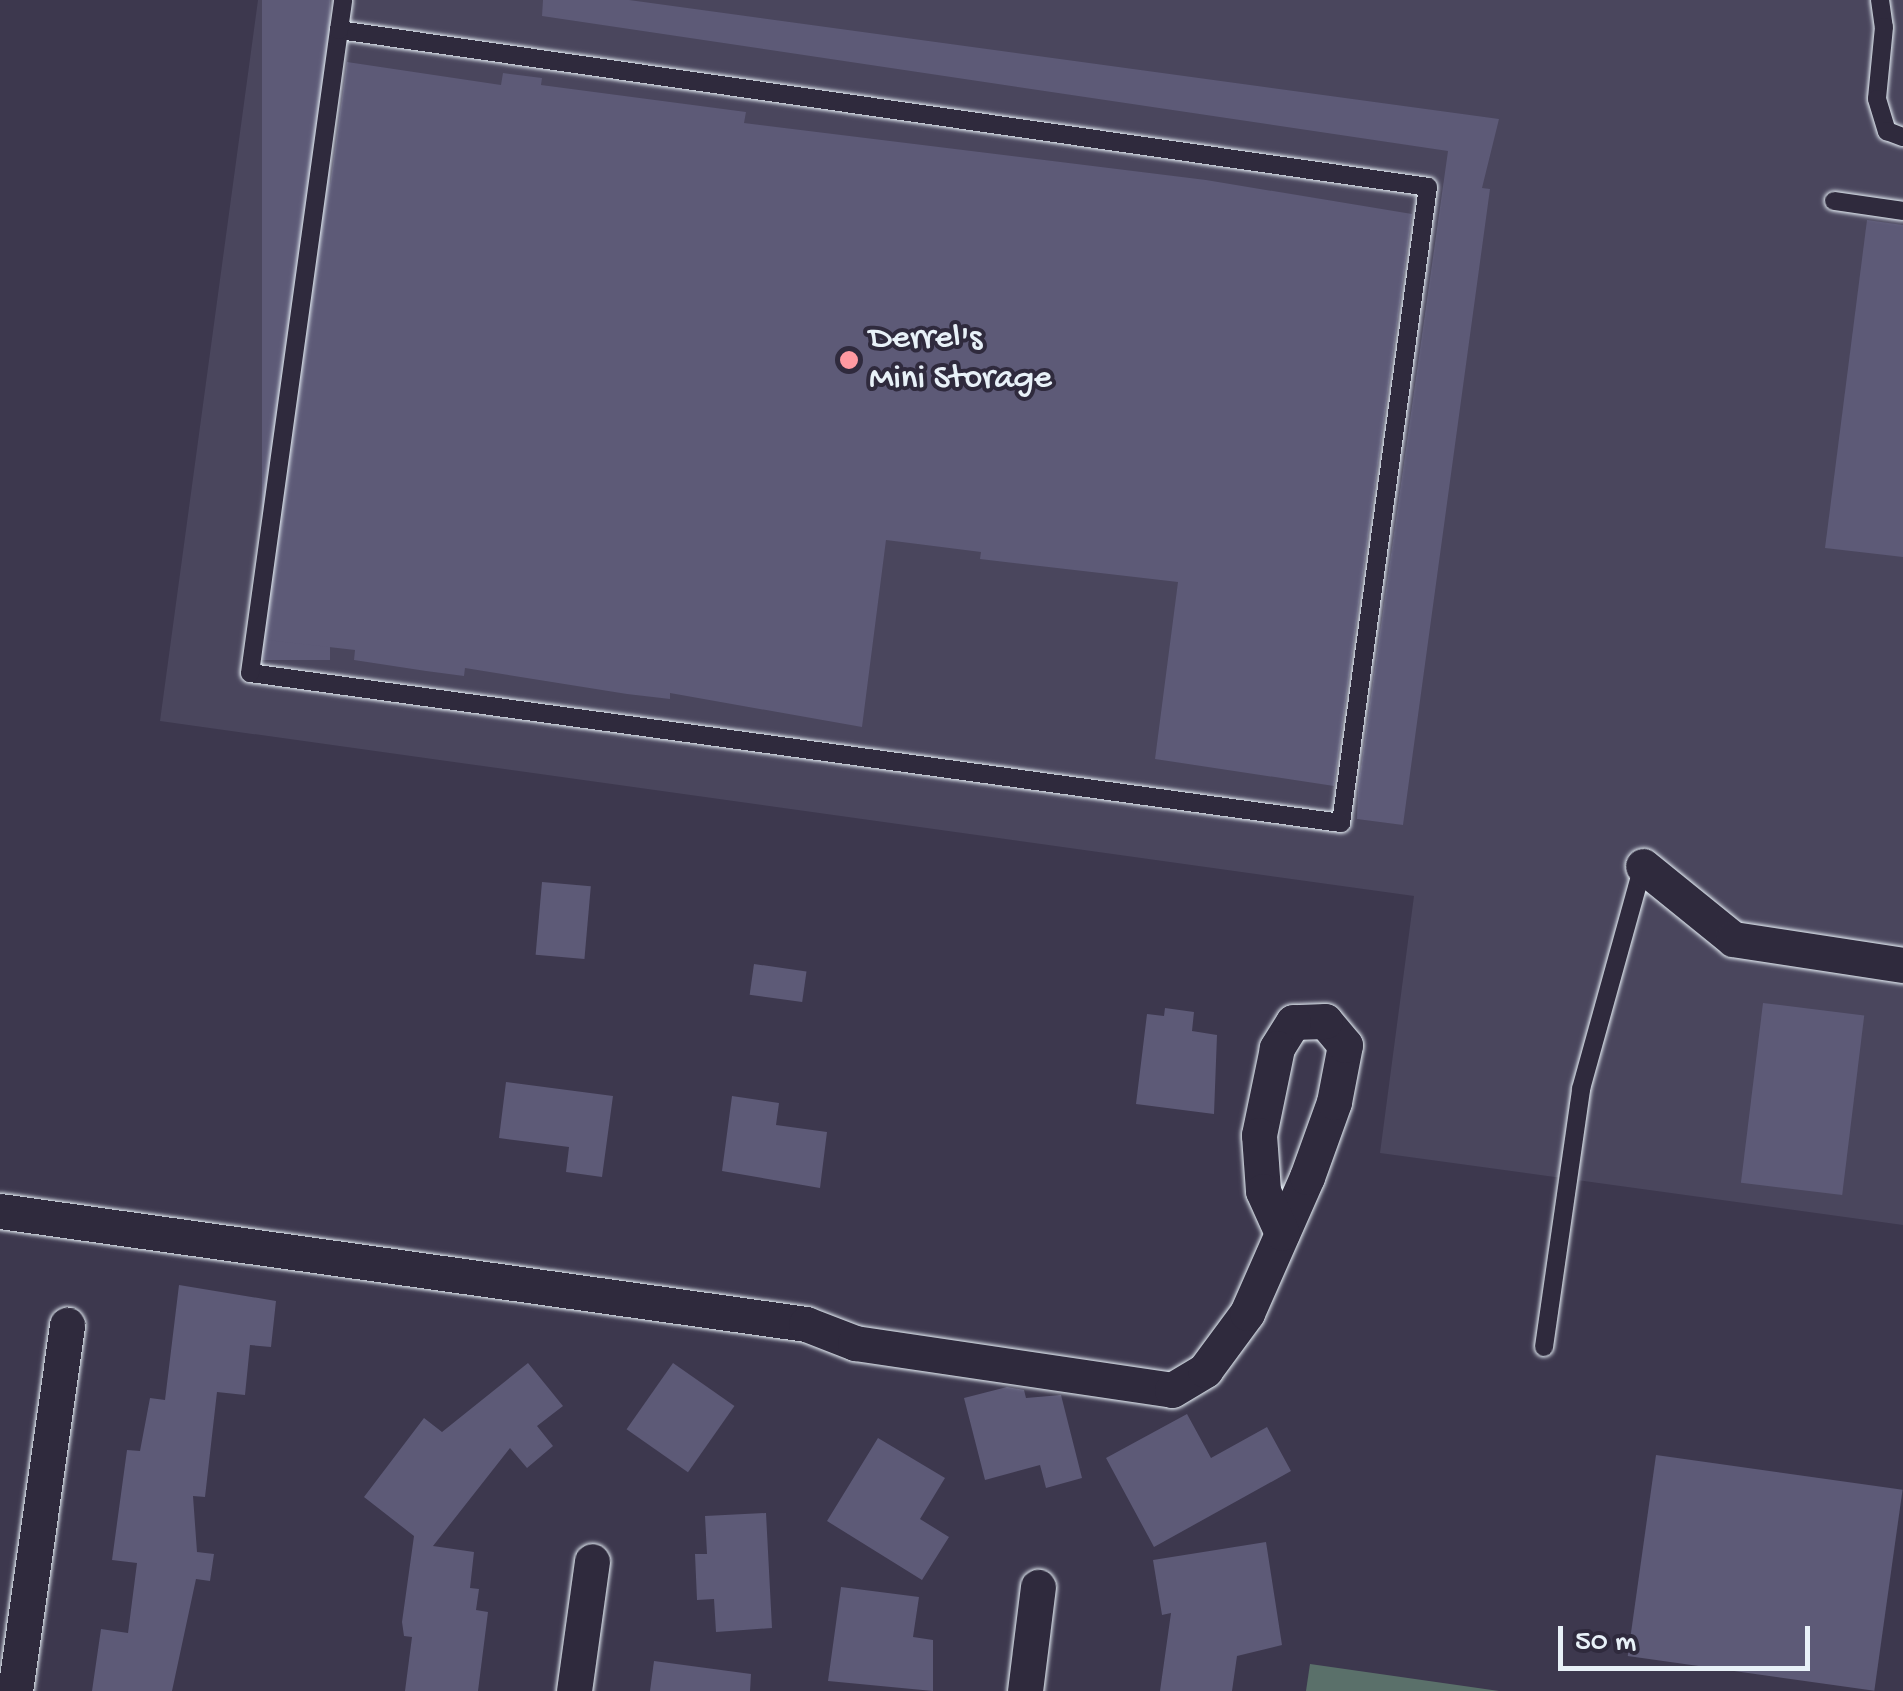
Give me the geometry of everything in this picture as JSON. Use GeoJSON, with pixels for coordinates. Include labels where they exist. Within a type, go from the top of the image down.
{"type":"FeatureCollection","features":[{"type":"Feature","properties":{"kind":"street"},"geometry":{"type":"LineString","coordinates":[[1643,866],[1734,940],[1903,964]]}},
{"type":"Feature","properties":{"kind":"street"},"geometry":{"type":"LineString","coordinates":[[0,1211],[806,1324],[855,1343],[1172,1390],[1205,1370],[1247,1313],[1282,1233],[1338,1083],[1345,1045],[1325,1021],[1293,1022],[1277,1048],[1260,1135],[1264,1191],[1282,1233]]}},
{"type":"Feature","properties":{"kind":"street"},"geometry":{"type":"LineString","coordinates":[[16,1691],[68,1324]]}},
{"type":"Feature","properties":{"kind":"street"},"geometry":{"type":"LineString","coordinates":[[574,1691],[592,1561]]}},
{"type":"Feature","properties":{"kind":"street"},"geometry":{"type":"LineString","coordinates":[[1025,1691],[1038,1586]]}},
{"type":"Feature","properties":{"kind":"lane"},"geometry":{"type":"LineString","coordinates":[[339,30],[1428,186],[1341,823],[250,673],[343,0]]}},
{"type":"Feature","properties":{"kind":"lane"},"geometry":{"type":"LineString","coordinates":[[1880,0],[1884,27],[1877,99],[1887,131],[1903,137]]}},
{"type":"Feature","properties":{"kind":"lane"},"geometry":{"type":"LineString","coordinates":[[1834,201],[1903,211]]}},
{"type":"Feature","properties":{"kind":"lane"},"geometry":{"type":"LineString","coordinates":[[1544,1346],[1580,1089],[1643,866]]}},
{"type":"Feature","properties":{"kind":"shaded area","name":"Derrel's Mini Storage"},"geometry":{"type":"Polygon","coordinates":[[[258,0],[1903,0],[1903,1225],[1380,1153],[1414,896],[160,721],[258,0]]]}},
{"type":"Feature","properties":{"kind":"green space"},"geometry":{"type":"Polygon","coordinates":[[[1310,1664],[1499,1691],[1306,1691],[1310,1664]]]}},
{"type":"Feature","properties":{"kind":"building"},"geometry":{"type":"Polygon","coordinates":[[[262,0],[330,0],[330,660],[262,660],[262,0]]]}},
{"type":"Feature","properties":{"kind":"building"},"geometry":{"type":"Polygon","coordinates":[[[543,0],[629,0],[1499,119],[1482,188],[1490,189],[1403,825],[1357,819],[1358,788],[1448,151],[542,16],[543,0]]]}},
{"type":"Feature","properties":{"kind":"building"},"geometry":{"type":"Polygon","coordinates":[[[347,62],[501,85],[503,73],[542,78],[541,85],[746,112],[744,123],[1206,180],[1412,214],[1334,786],[1155,759],[1178,582],[980,559],[981,552],[886,540],[862,727],[670,693],[670,699],[627,694],[465,668],[464,676],[426,671],[354,660],[355,650],[267,640],[347,62]]]}},
{"type":"Feature","properties":{"kind":"building"},"geometry":{"type":"Polygon","coordinates":[[[1867,220],[1903,225],[1903,557],[1825,548],[1867,220]]]}},
{"type":"Feature","properties":{"kind":"building"},"geometry":{"type":"Polygon","coordinates":[[[542,882],[591,886],[584,959],[536,955],[542,882]]]}},
{"type":"Feature","properties":{"kind":"building"},"geometry":{"type":"Polygon","coordinates":[[[754,964],[806,971],[802,1002],[750,995],[754,964]]]}},
{"type":"Feature","properties":{"kind":"building"},"geometry":{"type":"Polygon","coordinates":[[[1763,1003],[1864,1015],[1842,1195],[1741,1183],[1763,1003]]]}},
{"type":"Feature","properties":{"kind":"building"},"geometry":{"type":"Polygon","coordinates":[[[1165,1008],[1194,1012],[1192,1031],[1217,1035],[1214,1114],[1136,1104],[1147,1014],[1164,1016],[1165,1008]]]}},
{"type":"Feature","properties":{"kind":"building"},"geometry":{"type":"Polygon","coordinates":[[[506,1082],[613,1096],[602,1177],[566,1172],[569,1147],[499,1138],[506,1082]]]}},
{"type":"Feature","properties":{"kind":"building"},"geometry":{"type":"Polygon","coordinates":[[[732,1096],[779,1103],[776,1125],[827,1132],[820,1188],[722,1171],[732,1096]]]}},
{"type":"Feature","properties":{"kind":"building"},"geometry":{"type":"Polygon","coordinates":[[[179,1285],[276,1301],[271,1347],[250,1345],[245,1395],[217,1392],[205,1497],[193,1496],[197,1552],[214,1554],[210,1581],[196,1579],[172,1691],[92,1691],[101,1629],[128,1633],[137,1563],[112,1560],[127,1450],[140,1451],[150,1398],[165,1400],[179,1285]]]}},
{"type":"Feature","properties":{"kind":"building"},"geometry":{"type":"Polygon","coordinates":[[[528,1363],[563,1406],[537,1426],[553,1446],[527,1468],[510,1448],[433,1546],[474,1552],[470,1588],[479,1589],[476,1610],[488,1612],[478,1691],[405,1691],[412,1637],[404,1636],[402,1622],[414,1536],[364,1497],[424,1418],[442,1432],[528,1363]]]}},
{"type":"Feature","properties":{"kind":"building"},"geometry":{"type":"Polygon","coordinates":[[[673,1363],[734,1406],[688,1472],[627,1429],[673,1363]]]}},
{"type":"Feature","properties":{"kind":"building"},"geometry":{"type":"Polygon","coordinates":[[[1007,1387],[1024,1390],[1026,1398],[1061,1395],[1082,1478],[1046,1488],[1040,1465],[985,1480],[964,1398],[1007,1387]]]}},
{"type":"Feature","properties":{"kind":"building"},"geometry":{"type":"Polygon","coordinates":[[[1187,1414],[1211,1458],[1267,1427],[1291,1471],[1154,1547],[1106,1458],[1187,1414]]]}},
{"type":"Feature","properties":{"kind":"building"},"geometry":{"type":"Polygon","coordinates":[[[878,1438],[945,1478],[920,1519],[949,1537],[922,1580],[827,1521],[878,1438]]]}},
{"type":"Feature","properties":{"kind":"building"},"geometry":{"type":"Polygon","coordinates":[[[1656,1455],[1903,1490],[1874,1691],[1628,1656],[1656,1455]]]}},
{"type":"Feature","properties":{"kind":"building"},"geometry":{"type":"Polygon","coordinates":[[[766,1513],[772,1628],[716,1632],[714,1599],[697,1600],[695,1554],[707,1554],[705,1516],[766,1513]]]}},
{"type":"Feature","properties":{"kind":"building"},"geometry":{"type":"Polygon","coordinates":[[[1266,1542],[1282,1645],[1237,1656],[1232,1691],[1160,1691],[1171,1613],[1162,1615],[1153,1560],[1266,1542]]]}},
{"type":"Feature","properties":{"kind":"building"},"geometry":{"type":"Polygon","coordinates":[[[841,1587],[919,1597],[913,1637],[933,1640],[933,1691],[828,1681],[841,1587]]]}},
{"type":"Feature","properties":{"kind":"building"},"geometry":{"type":"Polygon","coordinates":[[[654,1661],[751,1674],[750,1691],[650,1691],[654,1661]]]}},
{"type":"Feature","properties":{"kind":"place","name":"Derrel's Mini Storage"},"geometry":{"type":"Point","coordinates":[849,360]}}]}
